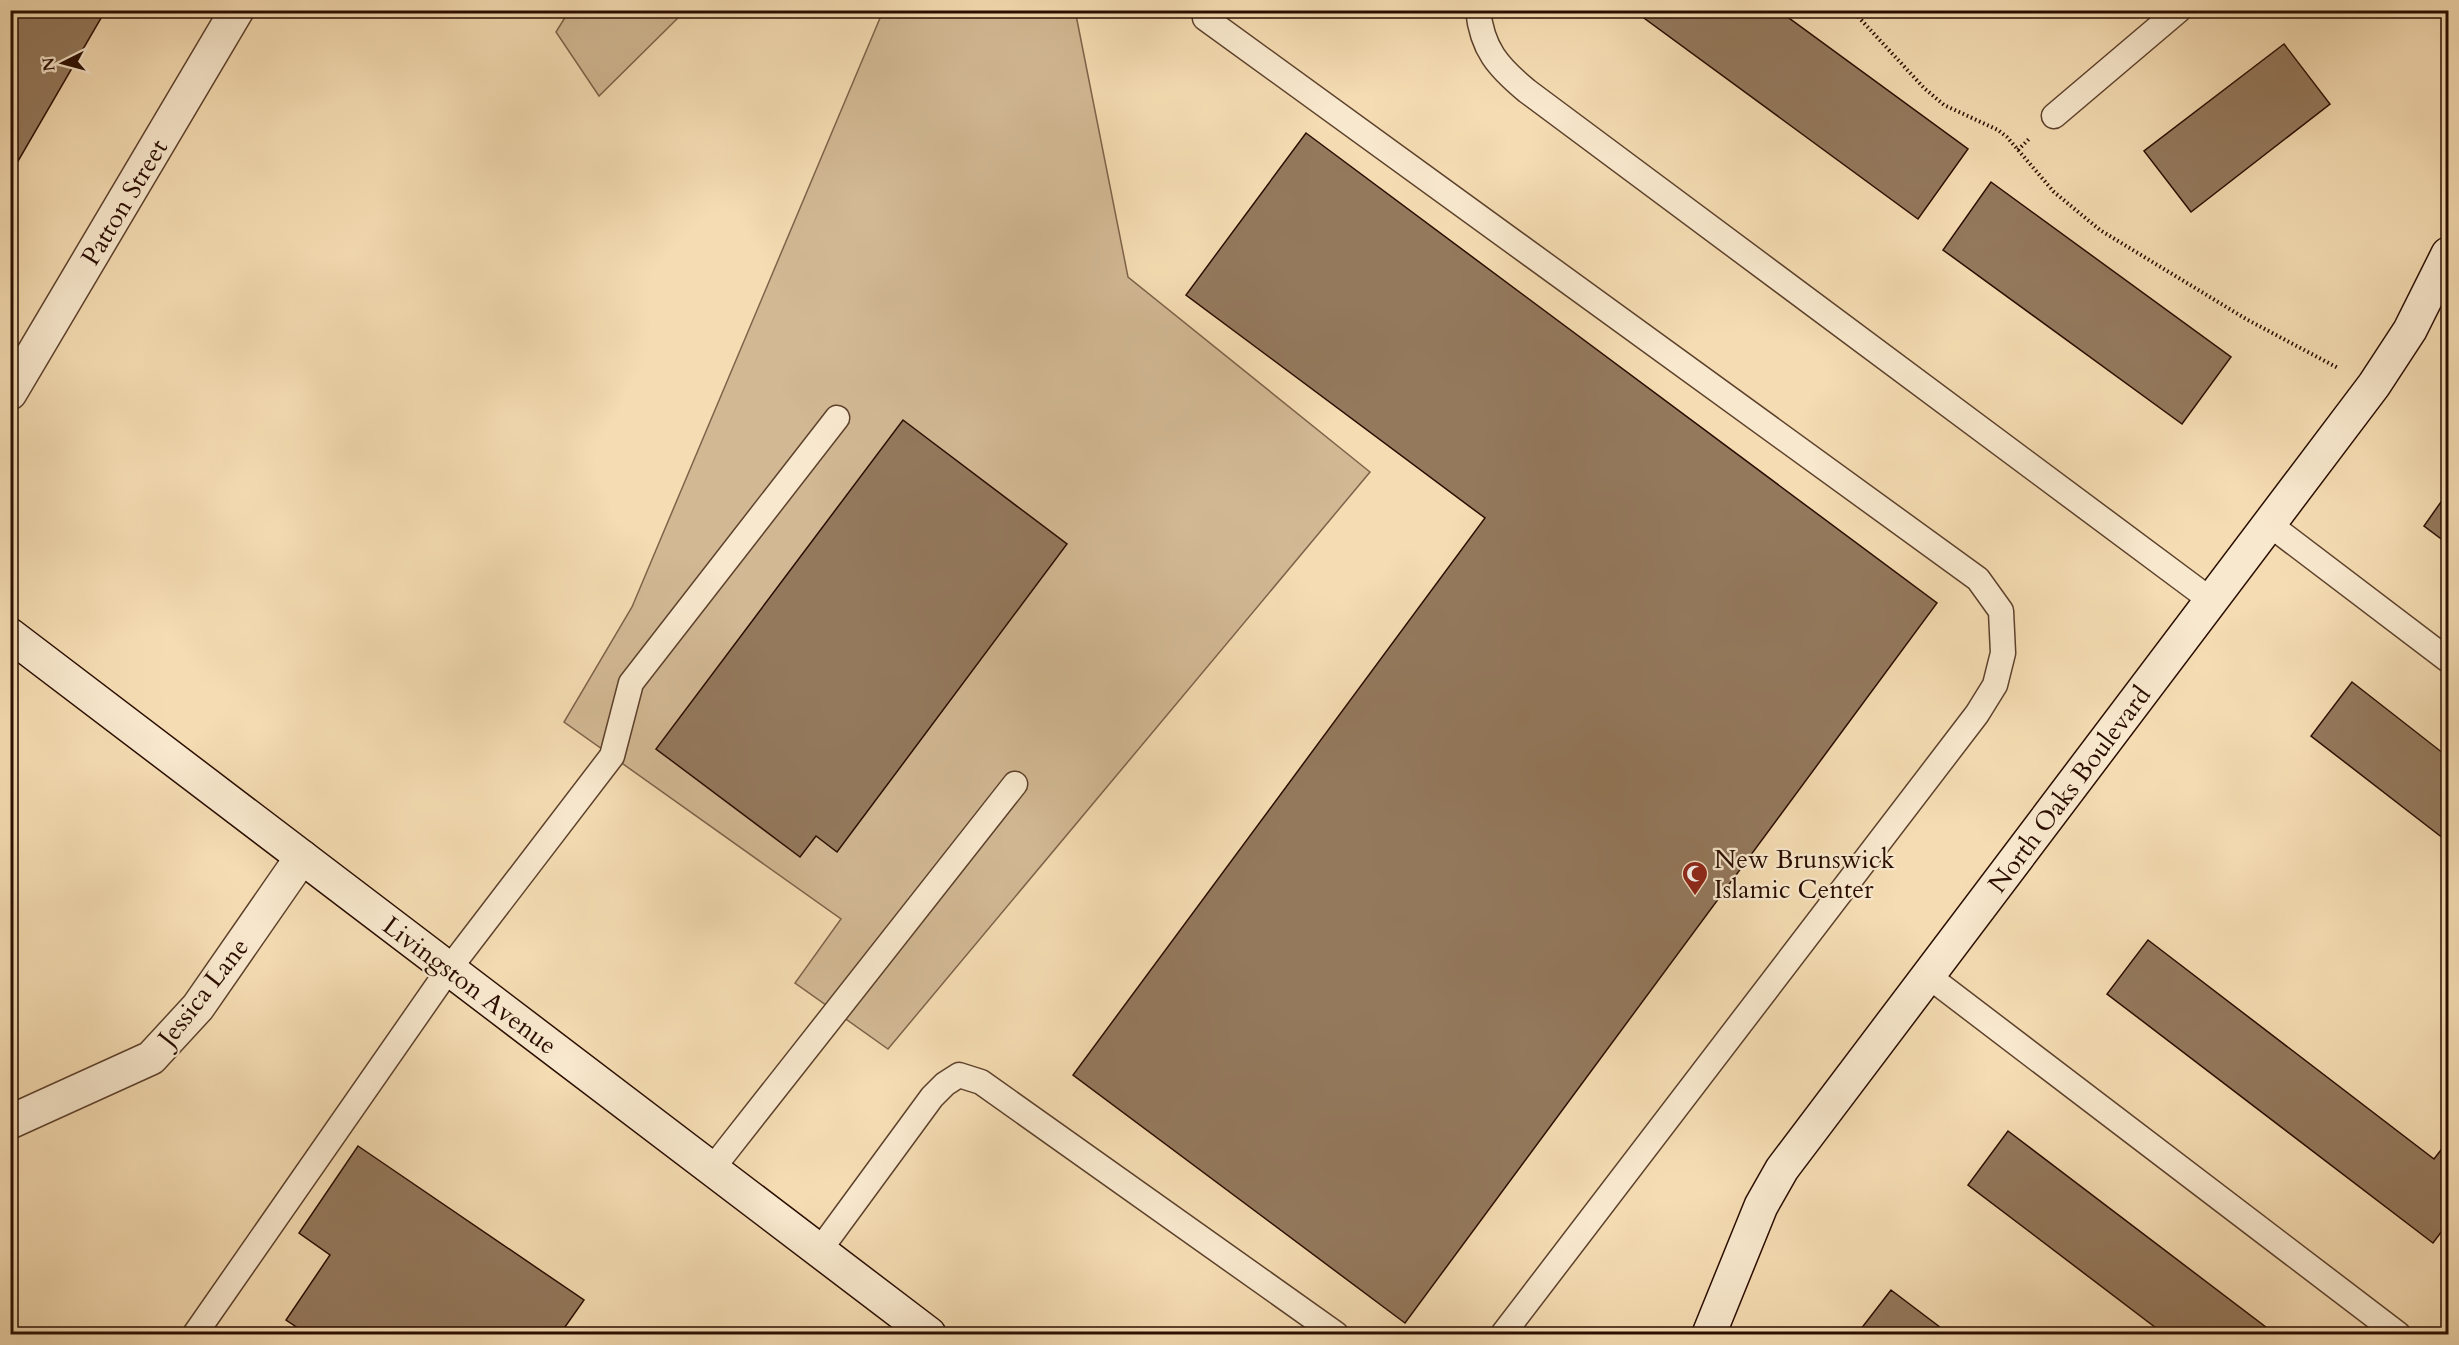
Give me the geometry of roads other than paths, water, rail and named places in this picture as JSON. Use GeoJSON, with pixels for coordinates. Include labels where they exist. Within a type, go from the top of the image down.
{"type":"FeatureCollection","features":[{"type":"Feature","properties":{"kind":"street","name":"Patton Street"},"geometry":{"type":"LineString","coordinates":[[10,393],[237,10]]}},
{"type":"Feature","properties":{"kind":"street","name":"North Oaks Boulevard"},"geometry":{"type":"LineString","coordinates":[[1709,1335],[1761,1206],[1782,1169],[2374,386],[2415,321],[2448,254]]}},
{"type":"Feature","properties":{"kind":"street","name":"Livingston Avenue"},"geometry":{"type":"LineString","coordinates":[[10,634],[929,1335]]}},
{"type":"Feature","properties":{"kind":"street","name":"Jessica Lane"},"geometry":{"type":"LineString","coordinates":[[10,1122],[151,1058],[198,1006],[302,857]]}},
{"type":"Feature","properties":{"kind":"lane"},"geometry":{"type":"LineString","coordinates":[[1478,10],[1485,44],[1496,62],[1527,91],[2212,601]]}},
{"type":"Feature","properties":{"kind":"lane"},"geometry":{"type":"LineString","coordinates":[[2054,116],[2179,10]]}},
{"type":"Feature","properties":{"kind":"lane"},"geometry":{"type":"LineString","coordinates":[[1205,18],[1978,579],[2001,611],[2004,653],[1995,685],[1977,714],[1503,1335]]}},
{"type":"Feature","properties":{"kind":"lane"},"geometry":{"type":"LineString","coordinates":[[195,1335],[449,969],[612,756],[631,683],[837,418]]}},
{"type":"Feature","properties":{"kind":"lane"},"geometry":{"type":"LineString","coordinates":[[2269,524],[2448,660]]}},
{"type":"Feature","properties":{"kind":"lane"},"geometry":{"type":"LineString","coordinates":[[712,1169],[1015,784]]}},
{"type":"Feature","properties":{"kind":"lane"},"geometry":{"type":"LineString","coordinates":[[1927,975],[2398,1335]]}},
{"type":"Feature","properties":{"kind":"lane"},"geometry":{"type":"LineString","coordinates":[[819,1251],[932,1097],[945,1084],[959,1075],[981,1082],[1336,1335]]}},
{"type":"Feature","properties":{"kind":"place","name":"New Brunswick Islamic Center"},"geometry":{"type":"Point","coordinates":[1695,897]}}]}
